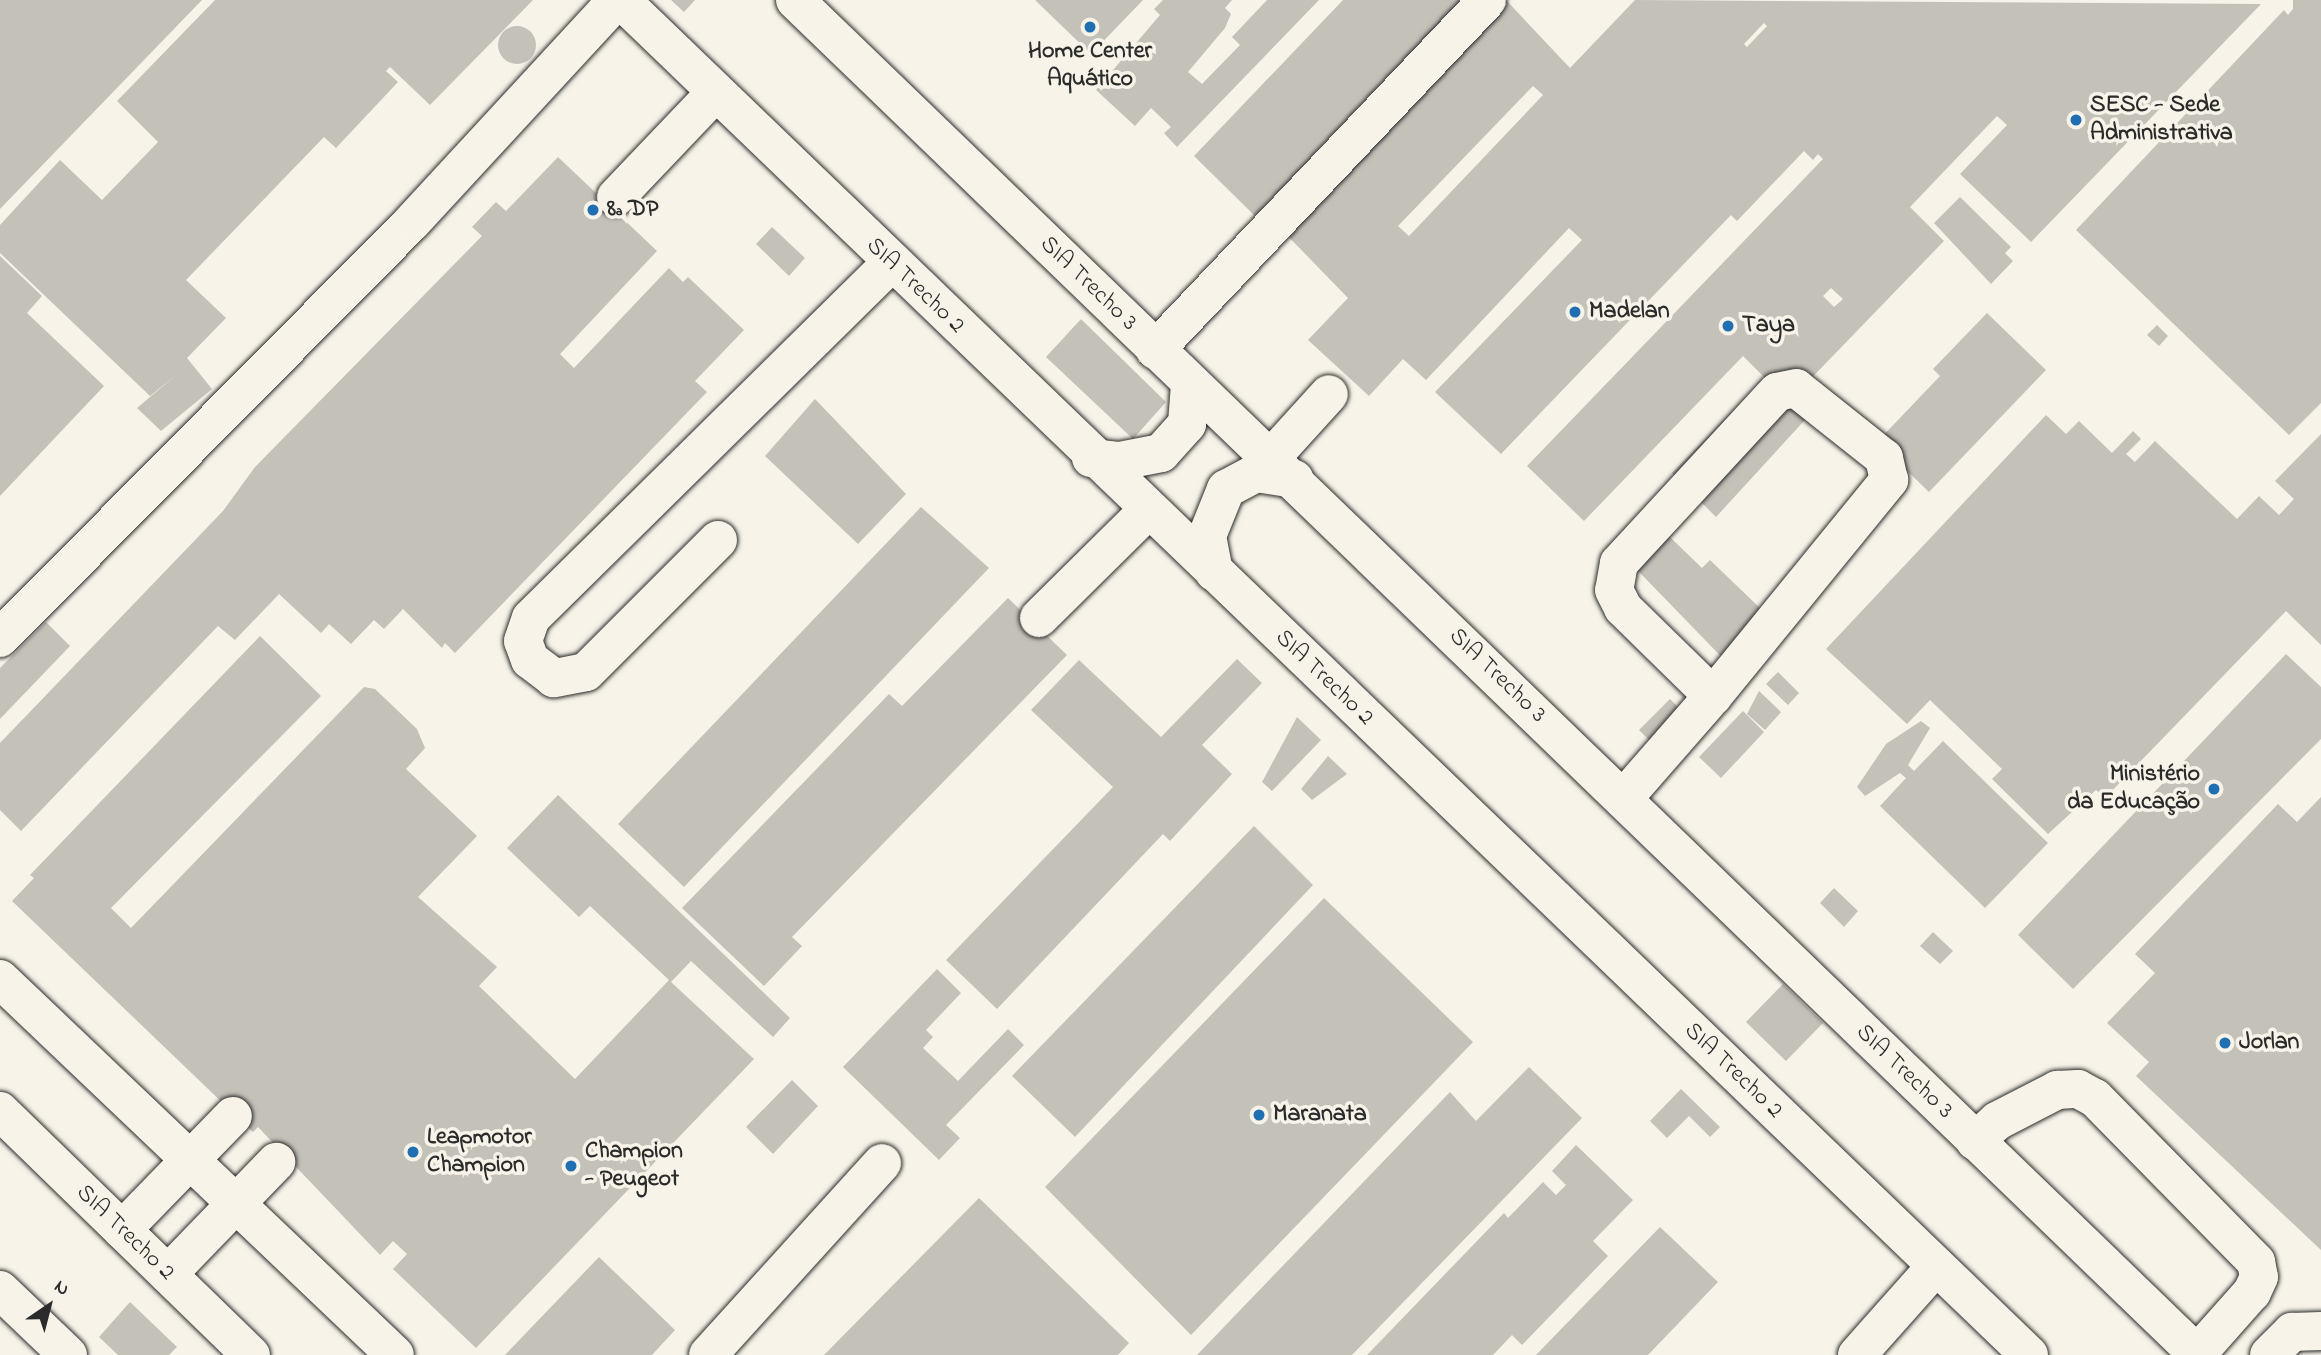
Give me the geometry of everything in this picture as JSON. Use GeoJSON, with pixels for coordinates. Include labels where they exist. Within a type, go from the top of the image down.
{"type":"FeatureCollection","features":[{"type":"Feature","properties":{"kind":"main road","name":"SIA Trecho 2"},"geometry":{"type":"LineString","coordinates":[[619,0],[1091,458],[1214,572],[2029,1355]]}},
{"type":"Feature","properties":{"kind":"main road"},"geometry":{"type":"LineString","coordinates":[[0,638],[412,222],[619,0]]}},
{"type":"Feature","properties":{"kind":"main road","name":"SIA Trecho 3"},"geometry":{"type":"LineString","coordinates":[[795,0],[1190,384],[1283,468],[2198,1355]]}},
{"type":"Feature","properties":{"kind":"main road"},"geometry":{"type":"LineString","coordinates":[[1155,350],[1487,0]]}},
{"type":"Feature","properties":{"kind":"main road"},"geometry":{"type":"LineString","coordinates":[[616,197],[716,92]]}},
{"type":"Feature","properties":{"kind":"main road"},"geometry":{"type":"LineString","coordinates":[[718,540],[586,672],[554,678],[530,660],[523,641],[531,618],[891,263]]}},
{"type":"Feature","properties":{"kind":"main road"},"geometry":{"type":"LineString","coordinates":[[1091,458],[1120,461],[1161,453],[1187,424],[1190,384]]}},
{"type":"Feature","properties":{"kind":"main road"},"geometry":{"type":"LineString","coordinates":[[1623,799],[1713,696],[1889,480],[1884,458],[1796,388],[1777,393],[1619,563],[1615,590],[1623,608],[1713,696]]}},
{"type":"Feature","properties":{"kind":"main road"},"geometry":{"type":"LineString","coordinates":[[1214,572],[1207,537],[1226,489],[1256,473],[1283,468],[1329,394]]}},
{"type":"Feature","properties":{"kind":"main road"},"geometry":{"type":"LineString","coordinates":[[1039,618],[1148,510]]}},
{"type":"Feature","properties":{"kind":"main road"},"geometry":{"type":"LineString","coordinates":[[0,979],[395,1355]]}},
{"type":"Feature","properties":{"kind":"main road"},"geometry":{"type":"LineString","coordinates":[[1975,1141],[1997,1121],[2057,1090],[2078,1089],[2095,1098],[2256,1262],[2259,1277],[2252,1292],[2198,1355]]}},
{"type":"Feature","properties":{"kind":"main road","name":"SIA Trecho 2"},"geometry":{"type":"LineString","coordinates":[[0,1111],[251,1355]]}},
{"type":"Feature","properties":{"kind":"main road"},"geometry":{"type":"LineString","coordinates":[[122,1230],[233,1116]]}},
{"type":"Feature","properties":{"kind":"main road"},"geometry":{"type":"LineString","coordinates":[[168,1274],[276,1162]]}},
{"type":"Feature","properties":{"kind":"main road"},"geometry":{"type":"LineString","coordinates":[[708,1355],[882,1163]]}},
{"type":"Feature","properties":{"kind":"main road"},"geometry":{"type":"LineString","coordinates":[[1857,1355],[1936,1266]]}},
{"type":"Feature","properties":{"kind":"main road"},"geometry":{"type":"LineString","coordinates":[[0,1290],[68,1355]]}},
{"type":"Feature","properties":{"kind":"main road"},"geometry":{"type":"LineString","coordinates":[[2269,1355],[2292,1332],[2321,1331]]}},
{"type":"Feature","properties":{"kind":"building"},"geometry":{"type":"Polygon","coordinates":[[[0,0],[202,0],[0,209],[0,0]]]}},
{"type":"Feature","properties":{"kind":"building"},"geometry":{"type":"Polygon","coordinates":[[[215,0],[533,0],[430,105],[390,67],[386,71],[398,82],[336,148],[324,137],[186,280],[226,318],[187,358],[212,389],[161,431],[137,408],[176,375],[150,396],[0,253],[0,225],[60,160],[102,200],[158,142],[117,101],[215,0]]]}},
{"type":"Feature","properties":{"kind":"building"},"geometry":{"type":"Polygon","coordinates":[[[671,0],[695,0],[684,12],[671,0]]]}},
{"type":"Feature","properties":{"kind":"building","name":"Home Center Aquático"},"geometry":{"type":"Polygon","coordinates":[[[1035,0],[1143,0],[1091,54],[1035,0]]]}},
{"type":"Feature","properties":{"kind":"building"},"geometry":{"type":"Polygon","coordinates":[[[1163,0],[1232,0],[1225,8],[1231,14],[1225,28],[1188,72],[1202,84],[1240,45],[1232,37],[1267,0],[1319,0],[1177,147],[1164,133],[1171,127],[1151,108],[1135,126],[1096,90],[1160,15],[1154,9],[1163,0]]]}},
{"type":"Feature","properties":{"kind":"building"},"geometry":{"type":"Polygon","coordinates":[[[1343,0],[1461,0],[1255,216],[1194,156],[1343,0]]]}},
{"type":"Feature","properties":{"kind":"building"},"geometry":{"type":"Polygon","coordinates":[[[1497,0],[1506,0],[1570,68],[1635,0],[2261,4],[2031,242],[1960,174],[2007,125],[1997,116],[1910,207],[1944,241],[1797,393],[1815,409],[1716,517],[1672,473],[1765,378],[1743,356],[1584,521],[1527,466],[1823,159],[1818,154],[1813,160],[1804,151],[1737,221],[1731,215],[1501,454],[1435,392],[1582,240],[1569,228],[1426,380],[1403,359],[1369,396],[1308,340],[1348,298],[1281,229],[1497,0]],[[1764,23],[1744,44],[1747,47],[1767,26],[1764,23]],[[1533,86],[1398,226],[1409,236],[1543,95],[1533,86]],[[1831,288],[1823,296],[1834,307],[1843,299],[1831,288]]]}},
{"type":"Feature","properties":{"kind":"building"},"geometry":{"type":"Polygon","coordinates":[[[2293,0],[2321,0],[2321,403],[2289,435],[2076,230],[2284,10],[2288,15],[2293,9],[2293,0]]]}},
{"type":"Feature","properties":{"kind":"building"},"geometry":{"type":"Polygon","coordinates":[[[517,26],[530,32],[536,45],[530,58],[517,64],[504,58],[498,45],[504,32],[517,26]]]}},
{"type":"Feature","properties":{"kind":"building"},"geometry":{"type":"Polygon","coordinates":[[[558,157],[657,251],[560,354],[574,368],[669,268],[683,282],[688,277],[744,330],[695,381],[707,392],[455,653],[445,643],[442,648],[403,609],[384,629],[374,620],[351,644],[329,624],[321,633],[279,594],[235,640],[218,626],[21,831],[0,810],[0,743],[223,511],[255,467],[482,236],[472,227],[496,202],[506,211],[558,157]]]}},
{"type":"Feature","properties":{"kind":"building"},"geometry":{"type":"Polygon","coordinates":[[[1960,197],[2011,247],[2005,253],[2013,261],[1991,284],[1934,223],[1960,197]]]}},
{"type":"Feature","properties":{"kind":"building"},"geometry":{"type":"Polygon","coordinates":[[[772,227],[805,258],[789,276],[756,244],[772,227]]]}},
{"type":"Feature","properties":{"kind":"building"},"geometry":{"type":"Polygon","coordinates":[[[0,256],[42,296],[27,313],[104,386],[0,496],[0,256]]]}},
{"type":"Feature","properties":{"kind":"building"},"geometry":{"type":"Polygon","coordinates":[[[1987,313],[2046,370],[1929,492],[1877,442],[1940,376],[1933,369],[1987,313]]]}},
{"type":"Feature","properties":{"kind":"building"},"geometry":{"type":"Polygon","coordinates":[[[1081,319],[1166,402],[1133,439],[1046,357],[1081,319]]]}},
{"type":"Feature","properties":{"kind":"building"},"geometry":{"type":"Polygon","coordinates":[[[2157,325],[2168,336],[2159,346],[2147,335],[2157,325]]]}},
{"type":"Feature","properties":{"kind":"building"},"geometry":{"type":"Polygon","coordinates":[[[815,399],[906,494],[858,544],[765,456],[815,399]]]}},
{"type":"Feature","properties":{"kind":"building"},"geometry":{"type":"Polygon","coordinates":[[[2046,415],[2066,434],[2079,421],[2112,453],[2133,431],[2141,439],[2126,454],[2135,462],[2155,441],[2237,519],[2259,496],[2279,515],[2294,499],[2275,481],[2321,434],[2321,645],[2286,611],[2105,798],[2096,790],[2048,834],[1992,779],[2002,769],[1930,700],[1907,724],[1826,649],[2046,415]]]}},
{"type":"Feature","properties":{"kind":"building"},"geometry":{"type":"Polygon","coordinates":[[[1670,479],[1697,504],[1648,516],[1702,568],[1710,560],[1784,631],[1740,676],[1613,545],[1670,479]]]}},
{"type":"Feature","properties":{"kind":"building"},"geometry":{"type":"Polygon","coordinates":[[[921,507],[989,568],[684,887],[618,824],[921,507]]]}},
{"type":"Feature","properties":{"kind":"building"},"geometry":{"type":"Polygon","coordinates":[[[1008,598],[1067,655],[792,937],[802,946],[764,986],[682,908],[889,694],[902,706],[1008,598]]]}},
{"type":"Feature","properties":{"kind":"building"},"geometry":{"type":"Polygon","coordinates":[[[46,622],[70,646],[0,719],[0,668],[46,622]]]}},
{"type":"Feature","properties":{"kind":"building"},"geometry":{"type":"Polygon","coordinates":[[[260,636],[321,696],[111,908],[131,928],[364,687],[375,689],[417,729],[425,748],[406,769],[477,836],[418,897],[497,967],[479,986],[575,1079],[669,980],[590,906],[579,917],[507,848],[558,795],[790,1018],[773,1037],[691,961],[671,982],[754,1059],[476,1348],[393,1269],[407,1254],[393,1241],[380,1255],[258,1127],[253,1132],[12,901],[34,878],[30,875],[260,636]]]}},
{"type":"Feature","properties":{"kind":"building","name":"Ministério da Educação"},"geometry":{"type":"Polygon","coordinates":[[[2286,654],[2321,687],[2321,739],[2073,989],[2018,935],[2286,654]]]}},
{"type":"Feature","properties":{"kind":"building"},"geometry":{"type":"Polygon","coordinates":[[[1237,659],[1262,683],[1202,745],[1232,774],[1170,841],[1163,834],[997,1009],[946,960],[1113,787],[1031,710],[1079,660],[1161,737],[1237,659]]]}},
{"type":"Feature","properties":{"kind":"building"},"geometry":{"type":"Polygon","coordinates":[[[1778,672],[1799,693],[1788,705],[1766,684],[1778,672]]]}},
{"type":"Feature","properties":{"kind":"building"},"geometry":{"type":"Polygon","coordinates":[[[1759,691],[1781,712],[1765,730],[1747,714],[1759,691]]]}},
{"type":"Feature","properties":{"kind":"building"},"geometry":{"type":"Polygon","coordinates":[[[1670,699],[1684,713],[1653,744],[1639,730],[1670,699]]]}},
{"type":"Feature","properties":{"kind":"building"},"geometry":{"type":"Polygon","coordinates":[[[1743,711],[1764,732],[1721,778],[1699,757],[1743,711]]]}},
{"type":"Feature","properties":{"kind":"building"},"geometry":{"type":"Polygon","coordinates":[[[1297,717],[1321,740],[1272,791],[1262,782],[1297,717]]]}},
{"type":"Feature","properties":{"kind":"building"},"geometry":{"type":"Polygon","coordinates":[[[1921,721],[1930,728],[1908,765],[1914,771],[1943,741],[2048,843],[1985,908],[1880,806],[1906,778],[1900,773],[1865,796],[1857,787],[1886,744],[1921,721]]]}},
{"type":"Feature","properties":{"kind":"building"},"geometry":{"type":"Polygon","coordinates":[[[1328,756],[1347,774],[1312,800],[1301,789],[1328,756]]]}},
{"type":"Feature","properties":{"kind":"building","name":"Jorlan"},"geometry":{"type":"Polygon","coordinates":[[[2321,797],[2321,1250],[2136,1076],[2149,1062],[2107,1023],[2155,973],[2135,954],[2278,804],[2297,822],[2321,797]]]}},
{"type":"Feature","properties":{"kind":"building"},"geometry":{"type":"Polygon","coordinates":[[[1254,826],[1313,885],[1075,1137],[1012,1076],[1254,826]]]}},
{"type":"Feature","properties":{"kind":"building"},"geometry":{"type":"Polygon","coordinates":[[[1834,888],[1858,911],[1844,927],[1820,903],[1834,888]]]}},
{"type":"Feature","properties":{"kind":"building","name":"Maranata"},"geometry":{"type":"Polygon","coordinates":[[[1324,898],[1473,1042],[1191,1335],[1045,1187],[1324,898]]]}},
{"type":"Feature","properties":{"kind":"building"},"geometry":{"type":"Polygon","coordinates":[[[1933,932],[1953,951],[1940,964],[1920,946],[1933,932]]]}},
{"type":"Feature","properties":{"kind":"building"},"geometry":{"type":"Polygon","coordinates":[[[937,969],[961,993],[926,1030],[933,1037],[923,1048],[958,1081],[1008,1029],[1024,1045],[946,1125],[960,1138],[939,1160],[843,1067],[937,969]]]}},
{"type":"Feature","properties":{"kind":"building"},"geometry":{"type":"Polygon","coordinates":[[[1783,984],[1823,1023],[1786,1061],[1746,1022],[1783,984]]]}},
{"type":"Feature","properties":{"kind":"building"},"geometry":{"type":"Polygon","coordinates":[[[1529,1067],[1582,1118],[1352,1355],[1197,1355],[1450,1092],[1476,1121],[1529,1067]]]}},
{"type":"Feature","properties":{"kind":"building"},"geometry":{"type":"Polygon","coordinates":[[[792,1080],[818,1106],[773,1154],[746,1127],[792,1080]]]}},
{"type":"Feature","properties":{"kind":"building"},"geometry":{"type":"Polygon","coordinates":[[[1681,1089],[1720,1127],[1710,1137],[1689,1116],[1667,1138],[1650,1121],[1681,1089]]]}},
{"type":"Feature","properties":{"kind":"building"},"geometry":{"type":"Polygon","coordinates":[[[1576,1145],[1633,1200],[1593,1241],[1608,1256],[1522,1345],[1512,1335],[1493,1355],[1367,1355],[1504,1213],[1508,1218],[1543,1182],[1556,1195],[1566,1185],[1552,1171],[1576,1145]]]}},
{"type":"Feature","properties":{"kind":"building"},"geometry":{"type":"Polygon","coordinates":[[[979,1198],[1129,1343],[1118,1355],[824,1355],[979,1198]]]}},
{"type":"Feature","properties":{"kind":"building"},"geometry":{"type":"Polygon","coordinates":[[[1660,1227],[1718,1282],[1648,1355],[1536,1355],[1660,1227]]]}},
{"type":"Feature","properties":{"kind":"building"},"geometry":{"type":"Polygon","coordinates":[[[599,1257],[675,1330],[652,1355],[505,1355],[599,1257]]]}},
{"type":"Feature","properties":{"kind":"building"},"geometry":{"type":"Polygon","coordinates":[[[130,1302],[177,1347],[169,1355],[118,1355],[99,1337],[130,1302]]]}},
{"type":"Feature","properties":{"kind":"place","name":"Home Center Aquático"},"geometry":{"type":"Point","coordinates":[1090,27]}},
{"type":"Feature","properties":{"kind":"place","name":"SESC - Sede Administrativa"},"geometry":{"type":"Point","coordinates":[2076,120]}},
{"type":"Feature","properties":{"kind":"place","name":"8ª DP"},"geometry":{"type":"Point","coordinates":[593,210]}},
{"type":"Feature","properties":{"kind":"place","name":"Madelan"},"geometry":{"type":"Point","coordinates":[1575,312]}},
{"type":"Feature","properties":{"kind":"place","name":"Taya"},"geometry":{"type":"Point","coordinates":[1728,326]}},
{"type":"Feature","properties":{"kind":"place","name":"Ministério da Educação"},"geometry":{"type":"Point","coordinates":[2214,789]}},
{"type":"Feature","properties":{"kind":"place","name":"Jorlan"},"geometry":{"type":"Point","coordinates":[2225,1043]}},
{"type":"Feature","properties":{"kind":"place","name":"Maranata"},"geometry":{"type":"Point","coordinates":[1259,1115]}},
{"type":"Feature","properties":{"kind":"place","name":"Leapmotor Champion"},"geometry":{"type":"Point","coordinates":[413,1152]}},
{"type":"Feature","properties":{"kind":"place","name":"Champion - Peugeot"},"geometry":{"type":"Point","coordinates":[571,1166]}}]}
